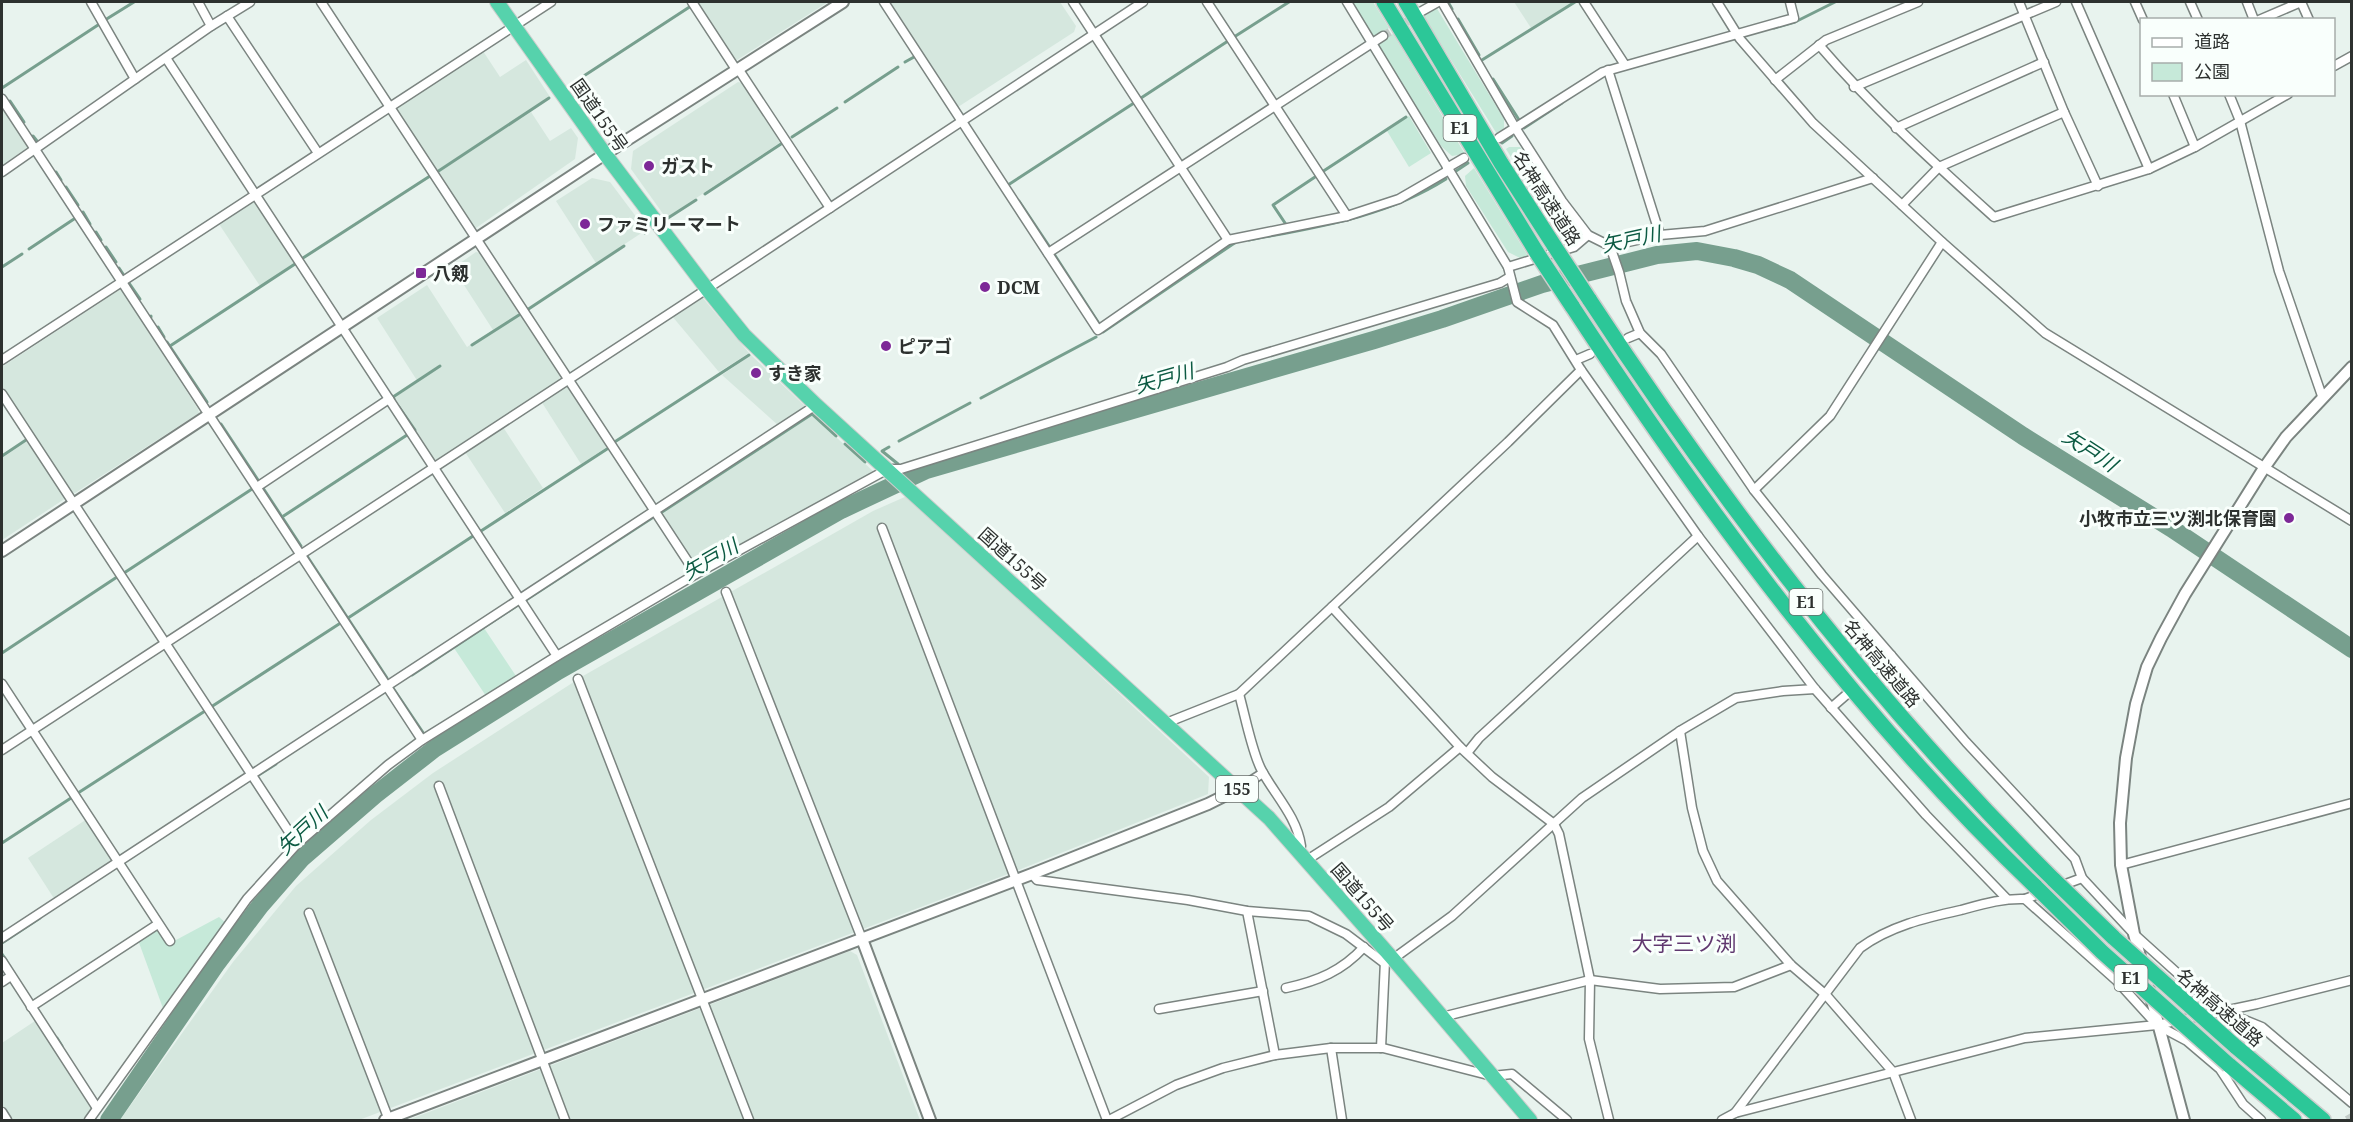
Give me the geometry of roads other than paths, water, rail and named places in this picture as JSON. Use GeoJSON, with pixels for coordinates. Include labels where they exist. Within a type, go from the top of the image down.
{"type":"FeatureCollection","features":[{"type":"Feature","properties":{"kind":"highway","name":"国道155号"},"geometry":{"type":"LineString","coordinates":[[497,2],[605,154],[744,335],[816,405],[912,490],[1269,818],[1389,960],[1442,1017],[1530,1120]]}},
{"type":"Feature","properties":{"kind":"highway","name":"名神高速道路"},"geometry":{"type":"LineString","coordinates":[[1384,2],[1537,253],[1572,306],[1705,499],[1800,624],[1880,721],[2031,893],[2294,1120]]}},
{"type":"Feature","properties":{"kind":"highway","name":"名神高速道路"},"geometry":{"type":"LineString","coordinates":[[1406,2],[1501,163],[1636,372],[1718,488],[1813,612],[1962,784],[2054,880],[2114,938],[2235,1046],[2323,1120]]}},
{"type":"Feature","properties":{"kind":"street"},"geometry":{"type":"LineString","coordinates":[[91,2],[135,79]]}},
{"type":"Feature","properties":{"kind":"street"},"geometry":{"type":"LineString","coordinates":[[198,2],[211,26]]}},
{"type":"Feature","properties":{"kind":"street"},"geometry":{"type":"LineString","coordinates":[[2,172],[211,26],[250,2]]}},
{"type":"Feature","properties":{"kind":"street"},"geometry":{"type":"LineString","coordinates":[[321,2],[696,574]]}},
{"type":"Feature","properties":{"kind":"street"},"geometry":{"type":"LineString","coordinates":[[2,360],[550,2]]}},
{"type":"Feature","properties":{"kind":"street"},"geometry":{"type":"LineString","coordinates":[[692,2],[830,208]]}},
{"type":"Feature","properties":{"kind":"street"},"geometry":{"type":"LineString","coordinates":[[2,551],[605,154],[843,2]]}},
{"type":"Feature","properties":{"kind":"street"},"geometry":{"type":"LineString","coordinates":[[884,2],[1098,330],[1228,240],[1347,216],[1399,199],[1464,158]]}},
{"type":"Feature","properties":{"kind":"street"},"geometry":{"type":"LineString","coordinates":[[1073,2],[1228,240]]}},
{"type":"Feature","properties":{"kind":"street"},"geometry":{"type":"LineString","coordinates":[[2,750],[1143,2]]}},
{"type":"Feature","properties":{"kind":"street"},"geometry":{"type":"LineString","coordinates":[[1207,2],[1347,216]]}},
{"type":"Feature","properties":{"kind":"street"},"geometry":{"type":"LineString","coordinates":[[1347,2],[1508,267],[1517,302],[1554,325],[1581,370],[1698,536],[1815,689],[1926,816],[2007,898]]}},
{"type":"Feature","properties":{"kind":"street"},"geometry":{"type":"LineString","coordinates":[[1422,11],[1440,2],[1562,201],[1588,235],[1610,248],[1626,301],[1640,333],[1661,354],[1754,490],[1822,575],[1966,742],[2075,859],[2082,878],[2134,934],[2220,1010],[2262,1027],[2352,1103]]}},
{"type":"Feature","properties":{"kind":"street"},"geometry":{"type":"LineString","coordinates":[[1584,2],[1625,65]]}},
{"type":"Feature","properties":{"kind":"street"},"geometry":{"type":"LineString","coordinates":[[1717,2],[1737,34],[1813,123],[2045,333],[2352,521]]}},
{"type":"Feature","properties":{"kind":"street"},"geometry":{"type":"LineString","coordinates":[[1499,138],[1608,70],[1794,18],[1790,2]]}},
{"type":"Feature","properties":{"kind":"street"},"geometry":{"type":"LineString","coordinates":[[1775,80],[1819,45],[1918,2]]}},
{"type":"Feature","properties":{"kind":"street"},"geometry":{"type":"LineString","coordinates":[[2019,2],[2064,112],[2098,186]]}},
{"type":"Feature","properties":{"kind":"street"},"geometry":{"type":"LineString","coordinates":[[1854,87],[2056,2]]}},
{"type":"Feature","properties":{"kind":"street"},"geometry":{"type":"LineString","coordinates":[[2076,2],[2149,169]]}},
{"type":"Feature","properties":{"kind":"street"},"geometry":{"type":"LineString","coordinates":[[2135,2],[2142,18]]}},
{"type":"Feature","properties":{"kind":"street"},"geometry":{"type":"LineString","coordinates":[[2190,2],[2197,18]]}},
{"type":"Feature","properties":{"kind":"street"},"geometry":{"type":"LineString","coordinates":[[2247,2],[2253,18]]}},
{"type":"Feature","properties":{"kind":"street"},"geometry":{"type":"LineString","coordinates":[[2264,18],[2301,2],[2308,18]]}},
{"type":"Feature","properties":{"kind":"street"},"geometry":{"type":"LineString","coordinates":[[227,16],[318,153]]}},
{"type":"Feature","properties":{"kind":"street"},"geometry":{"type":"LineString","coordinates":[[1048,253],[1383,36]]}},
{"type":"Feature","properties":{"kind":"street"},"geometry":{"type":"LineString","coordinates":[[1819,45],[1854,87],[1994,217],[2149,169],[2195,147],[2284,96]]}},
{"type":"Feature","properties":{"kind":"street"},"geometry":{"type":"LineString","coordinates":[[2335,65],[2352,56]]}},
{"type":"Feature","properties":{"kind":"street"},"geometry":{"type":"LineString","coordinates":[[166,58],[557,656]]}},
{"type":"Feature","properties":{"kind":"street"},"geometry":{"type":"LineString","coordinates":[[1896,128],[2044,62]]}},
{"type":"Feature","properties":{"kind":"street"},"geometry":{"type":"LineString","coordinates":[[1608,70],[1660,235]]}},
{"type":"Feature","properties":{"kind":"street"},"geometry":{"type":"LineString","coordinates":[[2174,96],[2195,147]]}},
{"type":"Feature","properties":{"kind":"street"},"geometry":{"type":"LineString","coordinates":[[2230,96],[2240,121],[2279,271],[2322,396]]}},
{"type":"Feature","properties":{"kind":"street"},"geometry":{"type":"LineString","coordinates":[[2,99],[422,740]]}},
{"type":"Feature","properties":{"kind":"street"},"geometry":{"type":"LineString","coordinates":[[1902,205],[1939,167],[2064,112]]}},
{"type":"Feature","properties":{"kind":"street"},"geometry":{"type":"LineString","coordinates":[[1610,248],[1660,235],[1706,231],[1872,178]]}},
{"type":"Feature","properties":{"kind":"street"},"geometry":{"type":"LineString","coordinates":[[1508,267],[1574,247],[1588,235]]}},
{"type":"Feature","properties":{"kind":"street"},"geometry":{"type":"LineString","coordinates":[[1754,490],[1830,416],[1942,242]]}},
{"type":"Feature","properties":{"kind":"street"},"geometry":{"type":"LineString","coordinates":[[88,1120],[247,899],[297,844],[388,765],[422,740],[557,656],[696,574],[889,471],[1227,367],[1243,360],[1500,283],[1510,278]]}},
{"type":"Feature","properties":{"kind":"street"},"geometry":{"type":"LineString","coordinates":[[1628,338],[1640,333]]}},
{"type":"Feature","properties":{"kind":"street"},"geometry":{"type":"LineString","coordinates":[[1576,360],[1590,354]]}},
{"type":"Feature","properties":{"kind":"street"},"geometry":{"type":"LineString","coordinates":[[2183,1120],[2134,934],[2121,865],[2120,823],[2126,758],[2136,704],[2147,667],[2160,638],[2264,468],[2286,437],[2322,396],[2352,367]]}},
{"type":"Feature","properties":{"kind":"street"},"geometry":{"type":"LineString","coordinates":[[1166,723],[1239,694],[1581,370]]}},
{"type":"Feature","properties":{"kind":"street"},"geometry":{"type":"LineString","coordinates":[[2,393],[297,844]]}},
{"type":"Feature","properties":{"kind":"street"},"geometry":{"type":"LineString","coordinates":[[257,487],[389,399]]}},
{"type":"Feature","properties":{"kind":"street"},"geometry":{"type":"LineString","coordinates":[[2,938],[816,405]]}},
{"type":"Feature","properties":{"kind":"street"},"geometry":{"type":"LineString","coordinates":[[882,528],[1108,1120],[1176,1085],[1223,1068],[1275,1055],[1331,1048],[1381,1048],[1432,1059],[1492,1076],[1512,1074],[1567,1120]]}},
{"type":"Feature","properties":{"kind":"street"},"geometry":{"type":"LineString","coordinates":[[1239,694],[1263,773],[1285,805],[1296,831],[1302,855],[1389,807],[1479,738],[1698,536]]}},
{"type":"Feature","properties":{"kind":"street"},"geometry":{"type":"LineString","coordinates":[[726,592],[862,939],[930,1120]]}},
{"type":"Feature","properties":{"kind":"street"},"geometry":{"type":"LineString","coordinates":[[1332,607],[1464,750],[1492,777],[1554,824],[1590,980],[1589,1039],[1610,1120]]}},
{"type":"Feature","properties":{"kind":"street"},"geometry":{"type":"LineString","coordinates":[[1875,669],[1891,655]]}},
{"type":"Feature","properties":{"kind":"street"},"geometry":{"type":"LineString","coordinates":[[578,679],[748,1120]]}},
{"type":"Feature","properties":{"kind":"street"},"geometry":{"type":"LineString","coordinates":[[2,684],[170,941]]}},
{"type":"Feature","properties":{"kind":"street"},"geometry":{"type":"LineString","coordinates":[[1381,1048],[1389,960],[1452,916],[1582,798],[1680,731],[1736,698],[1815,689]]}},
{"type":"Feature","properties":{"kind":"street"},"geometry":{"type":"LineString","coordinates":[[1831,708],[1846,695]]}},
{"type":"Feature","properties":{"kind":"street"},"geometry":{"type":"LineString","coordinates":[[1680,731],[1692,808],[1702,851],[1717,881],[1791,965],[1826,995],[1893,1072],[1911,1120]]}},
{"type":"Feature","properties":{"kind":"street"},"geometry":{"type":"LineString","coordinates":[[309,913],[388,1120],[541,1059],[1032,874],[1208,804],[1263,773]]}},
{"type":"Feature","properties":{"kind":"street"},"geometry":{"type":"LineString","coordinates":[[439,786],[565,1120]]}},
{"type":"Feature","properties":{"kind":"street"},"geometry":{"type":"LineString","coordinates":[[2121,865],[2352,803]]}},
{"type":"Feature","properties":{"kind":"street"},"geometry":{"type":"LineString","coordinates":[[1032,874],[1037,880],[1247,910],[1309,916],[1346,934],[1364,947],[1389,960]]}},
{"type":"Feature","properties":{"kind":"street"},"geometry":{"type":"LineString","coordinates":[[1736,1113],[1860,948],[1875,936],[1909,922],[2031,893],[2082,878]]}},
{"type":"Feature","properties":{"kind":"street"},"geometry":{"type":"LineString","coordinates":[[2031,893],[2157,1025],[2187,1041],[2220,1069],[2243,1104],[2261,1120]]}},
{"type":"Feature","properties":{"kind":"street"},"geometry":{"type":"LineString","coordinates":[[1247,910],[1275,1055]]}},
{"type":"Feature","properties":{"kind":"street"},"geometry":{"type":"LineString","coordinates":[[31,1007],[158,924]]}},
{"type":"Feature","properties":{"kind":"street"},"geometry":{"type":"LineString","coordinates":[[1286,988],[1308,984],[1331,975],[1351,961],[1364,947]]}},
{"type":"Feature","properties":{"kind":"street"},"geometry":{"type":"LineString","coordinates":[[2,961],[97,1108]]}},
{"type":"Feature","properties":{"kind":"street"},"geometry":{"type":"LineString","coordinates":[[1442,1017],[1590,980],[1660,989],[1734,987],[1791,965]]}},
{"type":"Feature","properties":{"kind":"street"},"geometry":{"type":"LineString","coordinates":[[2,982],[11,976]]}},
{"type":"Feature","properties":{"kind":"street"},"geometry":{"type":"LineString","coordinates":[[1722,1120],[1736,1113],[2025,1038],[2157,1025],[2257,1004],[2352,980]]}},
{"type":"Feature","properties":{"kind":"street"},"geometry":{"type":"LineString","coordinates":[[1159,1009],[1263,992]]}},
{"type":"Feature","properties":{"kind":"street"},"geometry":{"type":"LineString","coordinates":[[1331,1048],[1342,1120]]}},
{"type":"Feature","properties":{"kind":"street"},"geometry":{"type":"LineString","coordinates":[[2,1112],[7,1120]]}},
{"type":"Feature","properties":{"kind":"waterway"},"geometry":{"type":"LineString","coordinates":[[105,20],[134,2]]}},
{"type":"Feature","properties":{"kind":"waterway"},"geometry":{"type":"LineString","coordinates":[[1234,37],[1289,2]]}},
{"type":"Feature","properties":{"kind":"waterway"},"geometry":{"type":"LineString","coordinates":[[1448,2],[1452,9]]}},
{"type":"Feature","properties":{"kind":"waterway"},"geometry":{"type":"LineString","coordinates":[[1482,60],[1575,2]]}},
{"type":"Feature","properties":{"kind":"waterway"},"geometry":{"type":"LineString","coordinates":[[1774,28],[1795,22],[1835,2]]}},
{"type":"Feature","properties":{"kind":"waterway"},"geometry":{"type":"LineString","coordinates":[[573,83],[691,6]]}},
{"type":"Feature","properties":{"kind":"waterway"},"geometry":{"type":"LineString","coordinates":[[1458,19],[1479,55]]}},
{"type":"Feature","properties":{"kind":"waterway"},"geometry":{"type":"LineString","coordinates":[[2,88],[98,25]]}},
{"type":"Feature","properties":{"kind":"waterway"},"geometry":{"type":"LineString","coordinates":[[1141,98],[1228,41]]}},
{"type":"Feature","properties":{"kind":"waterway"},"geometry":{"type":"LineString","coordinates":[[905,62],[914,57]]}},
{"type":"Feature","properties":{"kind":"waterway"},"geometry":{"type":"LineString","coordinates":[[845,102],[898,67]]}},
{"type":"Feature","properties":{"kind":"waterway"},"geometry":{"type":"LineString","coordinates":[[1493,79],[1521,123]]}},
{"type":"Feature","properties":{"kind":"waterway"},"geometry":{"type":"LineString","coordinates":[[437,172],[549,98]]}},
{"type":"Feature","properties":{"kind":"waterway"},"geometry":{"type":"LineString","coordinates":[[10,101],[24,122]]}},
{"type":"Feature","properties":{"kind":"waterway"},"geometry":{"type":"LineString","coordinates":[[1008,185],[1134,103]]}},
{"type":"Feature","properties":{"kind":"waterway"},"geometry":{"type":"LineString","coordinates":[[1524,128],[1562,103]]}},
{"type":"Feature","properties":{"kind":"waterway"},"geometry":{"type":"LineString","coordinates":[[792,137],[837,108]]}},
{"type":"Feature","properties":{"kind":"waterway"},"geometry":{"type":"LineString","coordinates":[[1322,172],[1406,117]]}},
{"type":"Feature","properties":{"kind":"waterway"},"geometry":{"type":"LineString","coordinates":[[33,136],[37,141]]}},
{"type":"Feature","properties":{"kind":"waterway"},"geometry":{"type":"LineString","coordinates":[[1502,143],[1512,136]]}},
{"type":"Feature","properties":{"kind":"waterway"},"geometry":{"type":"LineString","coordinates":[[705,194],[781,144]]}},
{"type":"Feature","properties":{"kind":"waterway"},"geometry":{"type":"LineString","coordinates":[[1456,171],[1468,163]]}},
{"type":"Feature","properties":{"kind":"waterway"},"geometry":{"type":"LineString","coordinates":[[56,172],[61,180]]}},
{"type":"Feature","properties":{"kind":"waterway"},"geometry":{"type":"LineString","coordinates":[[303,258],[430,176]]}},
{"type":"Feature","properties":{"kind":"waterway"},"geometry":{"type":"LineString","coordinates":[[1287,226],[1273,205],[1315,177]]}},
{"type":"Feature","properties":{"kind":"waterway"},"geometry":{"type":"LineString","coordinates":[[1249,240],[1326,225],[1375,212],[1400,203],[1446,179]]}},
{"type":"Feature","properties":{"kind":"waterway"},"geometry":{"type":"LineString","coordinates":[[66,187],[78,205]]}},
{"type":"Feature","properties":{"kind":"waterway"},"geometry":{"type":"LineString","coordinates":[[668,218],[696,200]]}},
{"type":"Feature","properties":{"kind":"waterway"},"geometry":{"type":"LineString","coordinates":[[1019,201],[1049,246]]}},
{"type":"Feature","properties":{"kind":"waterway"},"geometry":{"type":"LineString","coordinates":[[83,212],[90,224]]}},
{"type":"Feature","properties":{"kind":"waterway"},"geometry":{"type":"LineString","coordinates":[[29,249],[74,219]]}},
{"type":"Feature","properties":{"kind":"waterway"},"geometry":{"type":"LineString","coordinates":[[96,232],[101,240]]}},
{"type":"Feature","properties":{"kind":"waterway"},"geometry":{"type":"LineString","coordinates":[[1103,332],[1236,242]]}},
{"type":"Feature","properties":{"kind":"waterway"},"geometry":{"type":"LineString","coordinates":[[527,310],[624,246]]}},
{"type":"Feature","properties":{"kind":"waterway"},"geometry":{"type":"LineString","coordinates":[[106,247],[116,262]]}},
{"type":"Feature","properties":{"kind":"waterway","name":"矢戸川"},"geometry":{"type":"LineString","coordinates":[[109,1120],[217,963],[260,906],[301,859],[375,795],[434,749],[558,671],[841,510],[926,470],[1374,340],[1542,284],[1657,255],[1697,251],[1758,265],[1790,280],[2023,436],[2171,528],[2352,649]]}},
{"type":"Feature","properties":{"kind":"waterway"},"geometry":{"type":"LineString","coordinates":[[2,267],[22,254]]}},
{"type":"Feature","properties":{"kind":"waterway"},"geometry":{"type":"LineString","coordinates":[[1054,254],[1098,322]]}},
{"type":"Feature","properties":{"kind":"waterway"},"geometry":{"type":"LineString","coordinates":[[170,346],[295,264]]}},
{"type":"Feature","properties":{"kind":"waterway"},"geometry":{"type":"LineString","coordinates":[[119,268],[123,274]]}},
{"type":"Feature","properties":{"kind":"waterway"},"geometry":{"type":"LineString","coordinates":[[129,283],[140,299]]}},
{"type":"Feature","properties":{"kind":"waterway"},"geometry":{"type":"LineString","coordinates":[[472,345],[519,315]]}},
{"type":"Feature","properties":{"kind":"waterway"},"geometry":{"type":"LineString","coordinates":[[158,327],[164,337]]}},
{"type":"Feature","properties":{"kind":"waterway"},"geometry":{"type":"LineString","coordinates":[[981,398],[1096,337]]}},
{"type":"Feature","properties":{"kind":"waterway"},"geometry":{"type":"LineString","coordinates":[[167,342],[207,402]]}},
{"type":"Feature","properties":{"kind":"waterway"},"geometry":{"type":"LineString","coordinates":[[613,443],[749,355]]}},
{"type":"Feature","properties":{"kind":"waterway"},"geometry":{"type":"LineString","coordinates":[[394,399],[393,397],[440,366]]}},
{"type":"Feature","properties":{"kind":"waterway"},"geometry":{"type":"LineString","coordinates":[[899,441],[970,403]]}},
{"type":"Feature","properties":{"kind":"waterway"},"geometry":{"type":"LineString","coordinates":[[399,407],[415,430]]}},
{"type":"Feature","properties":{"kind":"waterway"},"geometry":{"type":"LineString","coordinates":[[662,512],[812,414],[836,436]]}},
{"type":"Feature","properties":{"kind":"waterway"},"geometry":{"type":"LineString","coordinates":[[221,424],[258,480]]}},
{"type":"Feature","properties":{"kind":"waterway"},"geometry":{"type":"LineString","coordinates":[[282,517],[407,435]]}},
{"type":"Feature","properties":{"kind":"waterway"},"geometry":{"type":"LineString","coordinates":[[2,456],[26,440]]}},
{"type":"Feature","properties":{"kind":"waterway"},"geometry":{"type":"LineString","coordinates":[[845,444],[865,462]]}},
{"type":"Feature","properties":{"kind":"waterway"},"geometry":{"type":"LineString","coordinates":[[889,447],[882,451],[898,464]]}},
{"type":"Feature","properties":{"kind":"waterway"},"geometry":{"type":"LineString","coordinates":[[481,531],[607,449]]}},
{"type":"Feature","properties":{"kind":"waterway"},"geometry":{"type":"LineString","coordinates":[[263,488],[301,546]]}},
{"type":"Feature","properties":{"kind":"waterway"},"geometry":{"type":"LineString","coordinates":[[124,573],[252,489]]}},
{"type":"Feature","properties":{"kind":"waterway"},"geometry":{"type":"LineString","coordinates":[[526,600],[652,518]]}},
{"type":"Feature","properties":{"kind":"waterway"},"geometry":{"type":"LineString","coordinates":[[348,618],[473,536]]}},
{"type":"Feature","properties":{"kind":"waterway"},"geometry":{"type":"LineString","coordinates":[[307,556],[387,678]]}},
{"type":"Feature","properties":{"kind":"waterway"},"geometry":{"type":"LineString","coordinates":[[2,653],[117,577]]}},
{"type":"Feature","properties":{"kind":"waterway"},"geometry":{"type":"LineString","coordinates":[[412,675],[518,605]]}},
{"type":"Feature","properties":{"kind":"waterway"},"geometry":{"type":"LineString","coordinates":[[211,707],[339,624]]}},
{"type":"Feature","properties":{"kind":"waterway"},"geometry":{"type":"LineString","coordinates":[[393,688],[424,734]]}},
{"type":"Feature","properties":{"kind":"waterway"},"geometry":{"type":"LineString","coordinates":[[78,793],[205,711]]}},
{"type":"Feature","properties":{"kind":"waterway"},"geometry":{"type":"LineString","coordinates":[[257,776],[276,764]]}},
{"type":"Feature","properties":{"kind":"waterway"},"geometry":{"type":"LineString","coordinates":[[2,843],[71,798]]}},
{"type":"Feature","properties":{"kind":"waterway"},"geometry":{"type":"LineString","coordinates":[[2,943],[40,918]]}},
{"type":"Feature","properties":{"kind":"waterway"},"geometry":{"type":"LineString","coordinates":[[2,954],[6,960]]}},
{"type":"Feature","properties":{"kind":"waterway"},"geometry":{"type":"LineString","coordinates":[[57,1038],[62,1046]]}},
{"type":"Feature","properties":{"kind":"tunnel"},"geometry":{"type":"LineString","coordinates":[[1383,36],[1417,15]]}},
{"type":"Feature","properties":{"kind":"tunnel"},"geometry":{"type":"LineString","coordinates":[[2347,1120],[2352,1117]]}},
{"type":"Feature","properties":{"kind":"place","name":"ガスト"},"geometry":{"type":"Point","coordinates":[649,166]}},
{"type":"Feature","properties":{"kind":"place","name":"ファミリーマート"},"geometry":{"type":"Point","coordinates":[585,224]}},
{"type":"Feature","properties":{"kind":"place","name":"八剱"},"geometry":{"type":"Point","coordinates":[421,273]}},
{"type":"Feature","properties":{"kind":"place","name":"DCM"},"geometry":{"type":"Point","coordinates":[985,287]}},
{"type":"Feature","properties":{"kind":"place","name":"ピアゴ"},"geometry":{"type":"Point","coordinates":[886,346]}},
{"type":"Feature","properties":{"kind":"place","name":"すき家"},"geometry":{"type":"Point","coordinates":[756,373]}},
{"type":"Feature","properties":{"kind":"place","name":"小牧市立三ツ渕北保育園"},"geometry":{"type":"Point","coordinates":[2289,518]}},
{"type":"Feature","properties":{"kind":"district","name":"大字三ツ渕"},"geometry":{"type":"Point","coordinates":[1684,943]}}]}
